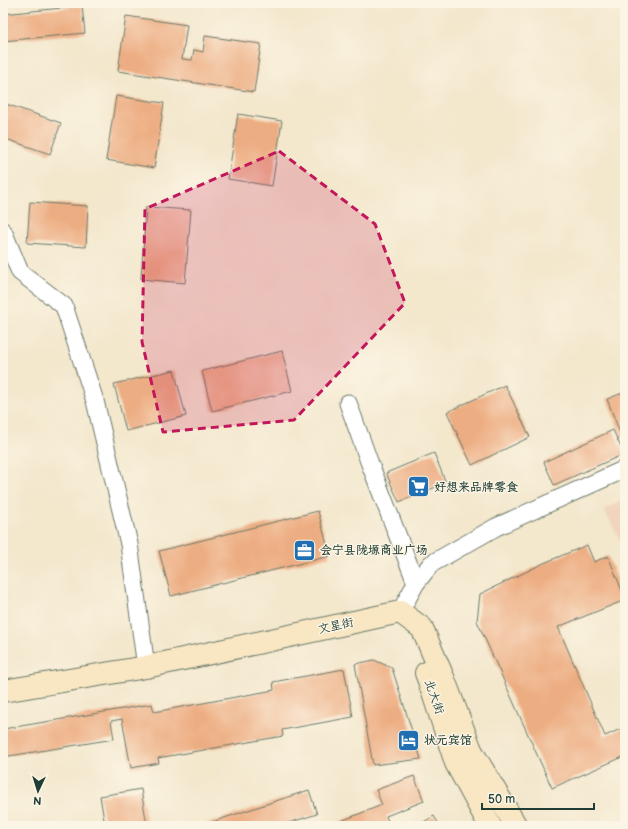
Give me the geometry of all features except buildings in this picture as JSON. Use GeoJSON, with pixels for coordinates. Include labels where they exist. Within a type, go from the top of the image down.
{"type":"FeatureCollection","features":[{"type":"Feature","properties":{"kind":"main road","name":"文星街"},"geometry":{"type":"LineString","coordinates":[[3,691],[146,667],[400,612]]}},
{"type":"Feature","properties":{"kind":"main road","name":"北大街"},"geometry":{"type":"LineString","coordinates":[[400,612],[430,681],[456,763],[490,826]]}},
{"type":"Feature","properties":{"kind":"main road"},"geometry":{"type":"LineString","coordinates":[[400,612],[422,628],[443,677],[471,750],[516,826]]}},
{"type":"Feature","properties":{"kind":"street"},"geometry":{"type":"LineString","coordinates":[[3,231],[20,272],[64,306],[95,401],[129,544],[146,667]]}},
{"type":"Feature","properties":{"kind":"street"},"geometry":{"type":"LineString","coordinates":[[348,403],[416,583]]}},
{"type":"Feature","properties":{"kind":"street"},"geometry":{"type":"LineString","coordinates":[[400,612],[416,583],[430,564],[496,527],[625,469]]}},
{"type":"Feature","properties":{"kind":"highlighted area"},"geometry":{"type":"Polygon","coordinates":[[[279,151],[375,224],[405,303],[294,420],[163,432],[142,342],[145,209],[279,151]]]}},
{"type":"Feature","properties":{"kind":"shaded area"},"geometry":{"type":"Polygon","coordinates":[[[625,499],[625,550],[604,509],[625,499]]]}},
{"type":"Feature","properties":{"kind":"place","name":"好想来品牌零食"},"geometry":{"type":"Point","coordinates":[418,487]}},
{"type":"Feature","properties":{"kind":"place","name":"会宁县陇塬商业广场"},"geometry":{"type":"Point","coordinates":[305,550]}},
{"type":"Feature","properties":{"kind":"place","name":"状元宾馆"},"geometry":{"type":"Point","coordinates":[409,740]}}]}
